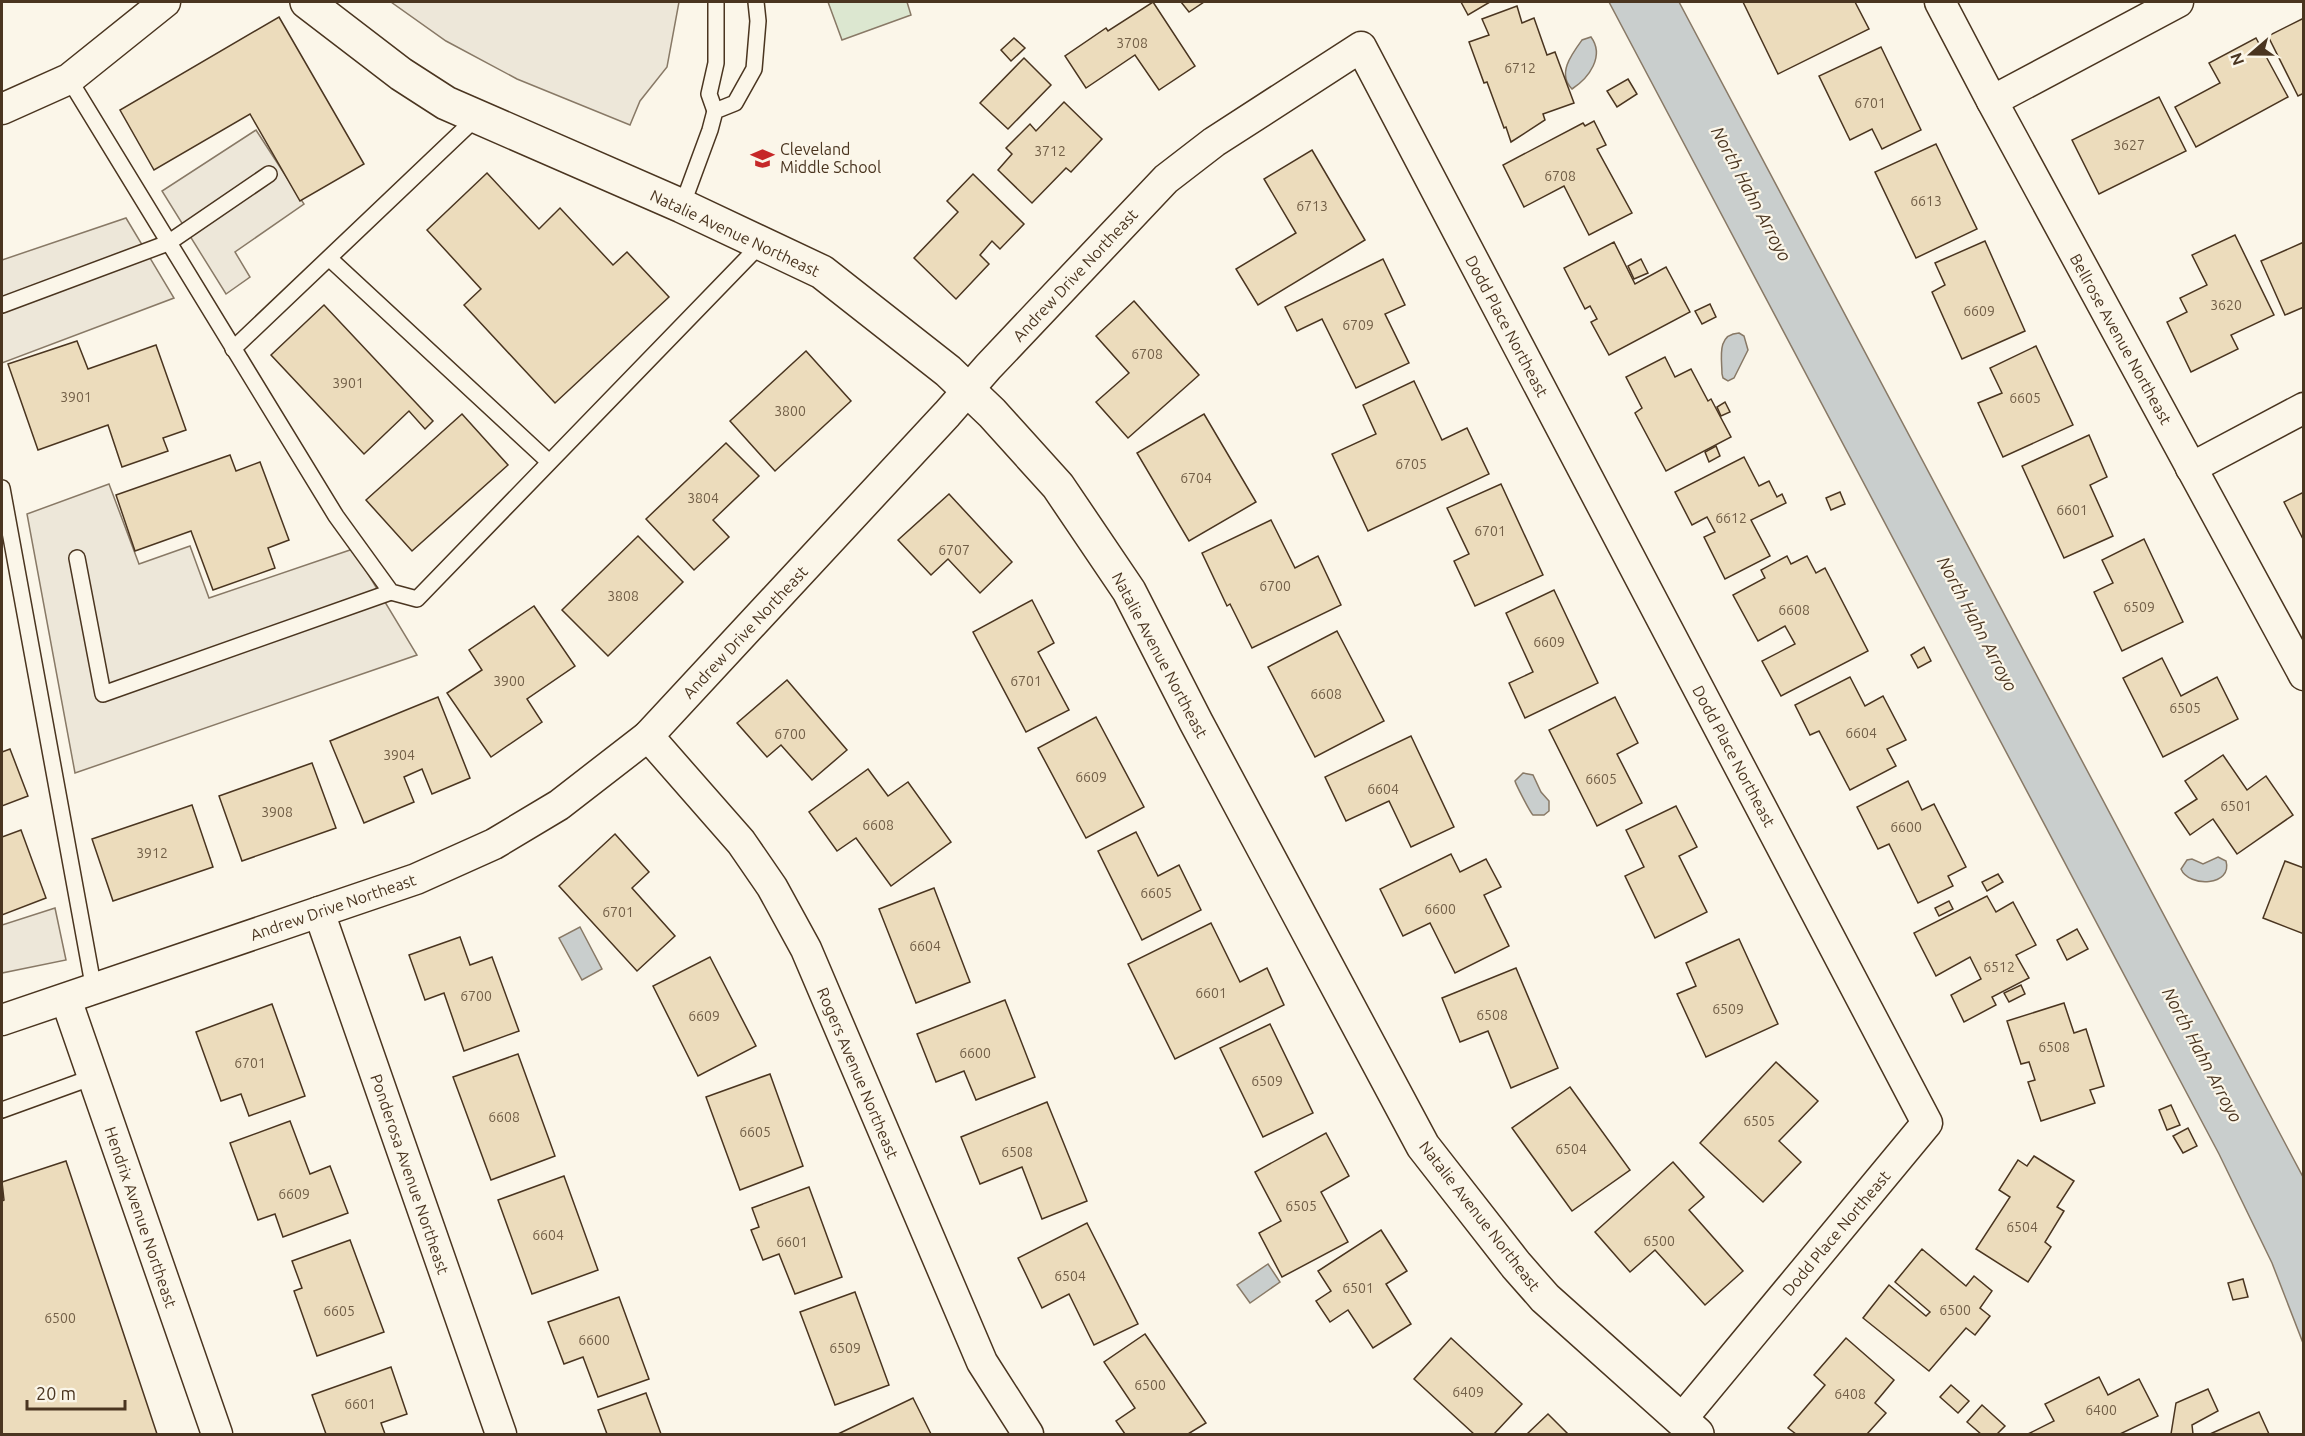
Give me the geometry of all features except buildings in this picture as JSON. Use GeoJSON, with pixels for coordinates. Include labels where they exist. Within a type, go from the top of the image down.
{"type":"FeatureCollection","features":[{"type":"Feature","properties":{"kind":"street"},"geometry":{"type":"LineString","coordinates":[[2,109],[69,79],[165,2]]}},
{"type":"Feature","properties":{"kind":"street","name":"Natalie Avenue Northeast"},"geometry":{"type":"LineString","coordinates":[[308,2],[401,74],[447,103],[682,206],[822,272],[948,370],[969,390],[1058,486],[1129,591],[1196,722],[1423,1146],[1516,1265],[1545,1298],[1689,1427]]}},
{"type":"Feature","properties":{"kind":"street","name":"Bellrose Avenue Northeast"},"geometry":{"type":"LineString","coordinates":[[1940,2],[2304,675]]}},
{"type":"Feature","properties":{"kind":"street"},"geometry":{"type":"LineString","coordinates":[[1992,101],[2178,2]]}},
{"type":"Feature","properties":{"kind":"street","name":"Andrew Drive Northeast"},"geometry":{"type":"LineString","coordinates":[[2,1020],[416,879],[494,844],[559,805],[648,736],[1114,232],[1166,179],[1214,142],[1361,47]]}},
{"type":"Feature","properties":{"kind":"street","name":"Dodd Place Northeast"},"geometry":{"type":"LineString","coordinates":[[1361,47],[1927,1123],[1689,1427]]}},
{"type":"Feature","properties":{"kind":"street"},"geometry":{"type":"LineString","coordinates":[[2191,468],[2304,408]]}},
{"type":"Feature","properties":{"kind":"street","name":"Rogers Avenue Northeast"},"geometry":{"type":"LineString","coordinates":[[648,736],[741,842],[772,887],[806,949],[982,1362],[1028,1434]]}},
{"type":"Feature","properties":{"kind":"street","name":"Ponderosa Avenue Northeast"},"geometry":{"type":"LineString","coordinates":[[319,912],[501,1434]]}},
{"type":"Feature","properties":{"kind":"street","name":"Hendrix Avenue Northeast"},"geometry":{"type":"LineString","coordinates":[[66,999],[217,1434]]}},
{"type":"Feature","properties":{"kind":"lane"},"geometry":{"type":"LineString","coordinates":[[682,206],[715,111],[709,94],[716,63],[716,2]]}},
{"type":"Feature","properties":{"kind":"lane"},"geometry":{"type":"LineString","coordinates":[[715,111],[735,103],[754,69],[758,21],[756,2]]}},
{"type":"Feature","properties":{"kind":"lane"},"geometry":{"type":"LineString","coordinates":[[69,79],[336,516],[391,592]]}},
{"type":"Feature","properties":{"kind":"lane"},"geometry":{"type":"LineString","coordinates":[[233,349],[477,117]]}},
{"type":"Feature","properties":{"kind":"lane"},"geometry":{"type":"LineString","coordinates":[[2,305],[168,243],[269,174]]}},
{"type":"Feature","properties":{"kind":"lane"},"geometry":{"type":"LineString","coordinates":[[77,558],[103,694],[391,592],[417,598],[762,244]]}},
{"type":"Feature","properties":{"kind":"lane"},"geometry":{"type":"LineString","coordinates":[[330,259],[549,462]]}},
{"type":"Feature","properties":{"kind":"lane"},"geometry":{"type":"LineString","coordinates":[[2,488],[94,990]]}},
{"type":"Feature","properties":{"kind":"lane"},"geometry":{"type":"LineString","coordinates":[[2,1110],[93,1077]]}},
{"type":"Feature","properties":{"kind":"green space"},"geometry":{"type":"Polygon","coordinates":[[[828,2],[907,2],[911,15],[842,40],[828,2]]]}},
{"type":"Feature","properties":{"kind":"shaded area"},"geometry":{"type":"Polygon","coordinates":[[[391,2],[679,2],[667,67],[640,101],[630,125],[517,79],[446,41],[391,2]]]}},
{"type":"Feature","properties":{"kind":"shaded area"},"geometry":{"type":"Polygon","coordinates":[[[256,130],[304,204],[235,252],[250,277],[226,294],[162,191],[256,130]]]}},
{"type":"Feature","properties":{"kind":"shaded area"},"geometry":{"type":"Polygon","coordinates":[[[126,218],[174,298],[2,363],[2,260],[126,218]]]}},
{"type":"Feature","properties":{"kind":"shaded area"},"geometry":{"type":"Polygon","coordinates":[[[109,484],[139,564],[190,546],[209,598],[353,549],[417,655],[75,773],[27,514],[109,484]]]}},
{"type":"Feature","properties":{"kind":"shaded area"},"geometry":{"type":"Polygon","coordinates":[[[55,908],[66,960],[2,973],[2,925],[55,908]]]}},
{"type":"Feature","properties":{"kind":"water","name":"North Hahn Arroyo"},"geometry":{"type":"Polygon","coordinates":[[[1609,2],[1679,2],[2303,1177],[2303,1343],[2272,1263],[2219,1154],[1609,2]]]}},
{"type":"Feature","properties":{"kind":"water"},"geometry":{"type":"Polygon","coordinates":[[[1591,37],[1595,44],[1596,59],[1589,73],[1572,89],[1566,77],[1567,65],[1582,40],[1591,37]]]}},
{"type":"Feature","properties":{"kind":"water"},"geometry":{"type":"Polygon","coordinates":[[[1739,333],[1744,336],[1748,350],[1734,378],[1728,381],[1723,378],[1722,374],[1722,348],[1727,338],[1739,333]]]}},
{"type":"Feature","properties":{"kind":"water"},"geometry":{"type":"Polygon","coordinates":[[[1523,773],[1533,775],[1541,792],[1549,801],[1549,811],[1544,815],[1533,815],[1520,793],[1515,781],[1523,773]]]}},
{"type":"Feature","properties":{"kind":"water"},"geometry":{"type":"Polygon","coordinates":[[[2218,857],[2226,861],[2226,869],[2217,880],[2209,882],[2192,879],[2181,869],[2187,860],[2192,859],[2203,864],[2218,857]]]}},
{"type":"Feature","properties":{"kind":"water"},"geometry":{"type":"Polygon","coordinates":[[[580,927],[602,969],[582,980],[559,938],[580,927]]]}},
{"type":"Feature","properties":{"kind":"water"},"geometry":{"type":"Polygon","coordinates":[[[1268,1264],[1280,1282],[1250,1303],[1237,1285],[1268,1264]]]}},
{"type":"Feature","properties":{"kind":"place","name":"Cleveland Middle School"},"geometry":{"type":"Point","coordinates":[762,158]}}]}
